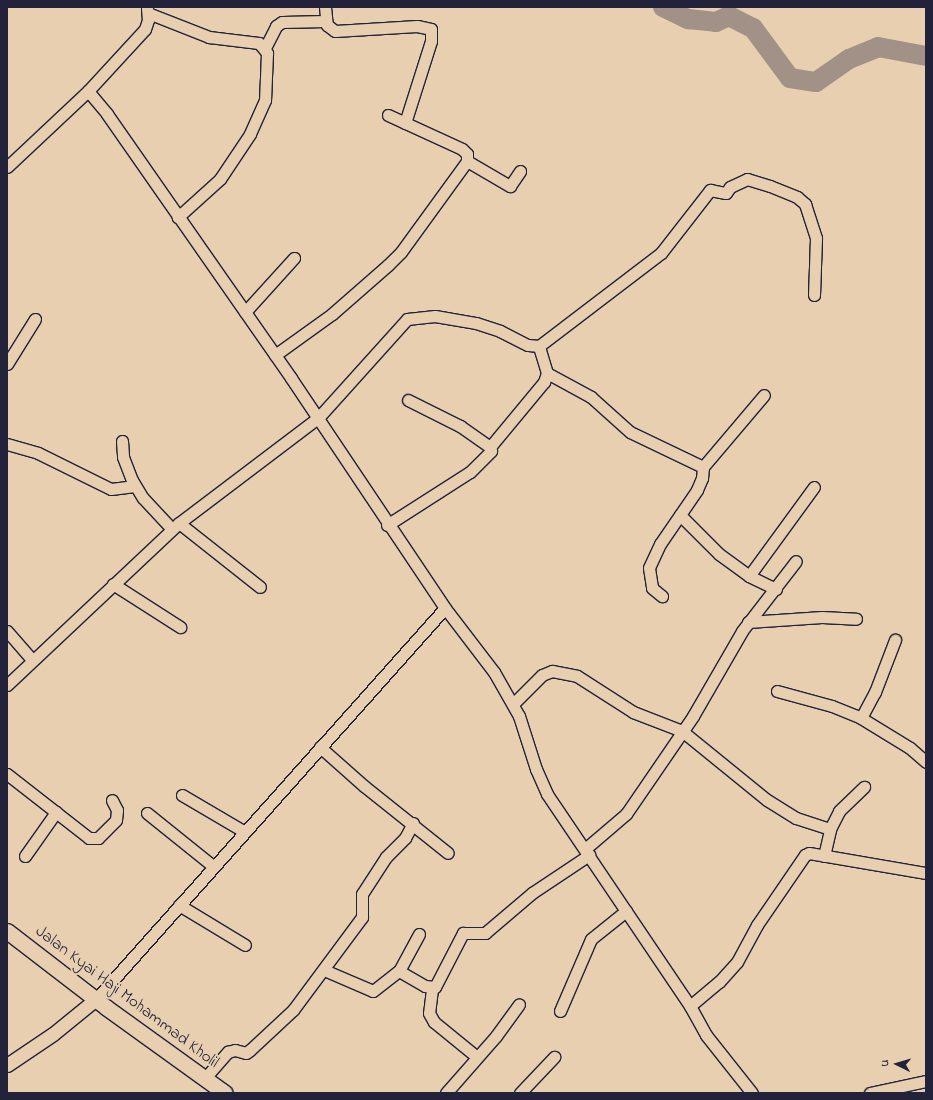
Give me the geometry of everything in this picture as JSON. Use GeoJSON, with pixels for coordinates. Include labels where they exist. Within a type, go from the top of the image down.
{"type":"FeatureCollection","features":[{"type":"Feature","properties":{"kind":"main road","name":"Jalan Kyai Haji Mohammad Kholil"},"geometry":{"type":"LineString","coordinates":[[7,931],[96,999],[225,1093]]}},
{"type":"Feature","properties":{"kind":"street"},"geometry":{"type":"LineString","coordinates":[[325,7],[328,28],[334,31],[418,26],[431,30],[431,41],[404,123]]}},
{"type":"Feature","properties":{"kind":"street"},"geometry":{"type":"LineString","coordinates":[[7,167],[88,91],[145,29],[147,10],[209,37],[259,43],[265,48]]}},
{"type":"Feature","properties":{"kind":"street"},"geometry":{"type":"LineString","coordinates":[[178,217],[220,179],[232,163],[260,116],[266,89],[268,69],[265,48],[276,26],[282,22],[326,21]]}},
{"type":"Feature","properties":{"kind":"street"},"geometry":{"type":"LineString","coordinates":[[88,91],[107,114],[246,312],[318,418],[387,525],[445,608],[494,672],[513,704],[541,781],[690,1006],[706,1035],[752,1093]]}},
{"type":"Feature","properties":{"kind":"street"},"geometry":{"type":"LineString","coordinates":[[275,355],[332,314],[388,265],[400,252],[467,161],[467,154],[462,149],[388,115]]}},
{"type":"Feature","properties":{"kind":"street"},"geometry":{"type":"LineString","coordinates":[[467,161],[510,186],[520,171]]}},
{"type":"Feature","properties":{"kind":"street"},"geometry":{"type":"LineString","coordinates":[[7,685],[175,526],[318,418],[407,319],[435,316],[476,323],[500,331],[528,344],[539,346],[661,253],[710,190],[714,189],[726,193],[730,187],[747,179],[777,188],[797,197],[805,204],[816,238],[814,295]]}},
{"type":"Feature","properties":{"kind":"street"},"geometry":{"type":"LineString","coordinates":[[246,312],[294,258]]}},
{"type":"Feature","properties":{"kind":"street"},"geometry":{"type":"LineString","coordinates":[[7,364],[35,319]]}},
{"type":"Feature","properties":{"kind":"street"},"geometry":{"type":"LineString","coordinates":[[387,525],[470,472],[489,456],[490,447],[544,382],[547,373],[539,346]]}},
{"type":"Feature","properties":{"kind":"street"},"geometry":{"type":"LineString","coordinates":[[547,373],[591,397],[630,432],[703,467]]}},
{"type":"Feature","properties":{"kind":"street"},"geometry":{"type":"LineString","coordinates":[[662,596],[652,588],[649,568],[660,544],[680,515],[702,478],[703,467],[764,395]]}},
{"type":"Feature","properties":{"kind":"street"},"geometry":{"type":"LineString","coordinates":[[408,400],[460,426],[490,447]]}},
{"type":"Feature","properties":{"kind":"street"},"geometry":{"type":"LineString","coordinates":[[122,441],[126,465],[135,486],[143,498],[175,526],[260,587]]}},
{"type":"Feature","properties":{"kind":"street"},"geometry":{"type":"LineString","coordinates":[[7,444],[38,453],[111,489],[135,486]]}},
{"type":"Feature","properties":{"kind":"street"},"geometry":{"type":"LineString","coordinates":[[749,576],[814,487]]}},
{"type":"Feature","properties":{"kind":"street"},"geometry":{"type":"LineString","coordinates":[[680,515],[719,554],[749,576],[776,589]]}},
{"type":"Feature","properties":{"kind":"street"},"geometry":{"type":"LineString","coordinates":[[477,1057],[434,1022],[429,1013],[432,988],[439,983],[463,933],[485,933],[532,893],[587,852],[626,814],[682,731],[748,622],[776,589],[796,561]]}},
{"type":"Feature","properties":{"kind":"street"},"geometry":{"type":"LineString","coordinates":[[113,584],[180,627]]}},
{"type":"Feature","properties":{"kind":"street"},"geometry":{"type":"LineString","coordinates":[[7,1065],[53,1034],[96,999],[213,866],[445,608]]}},
{"type":"Feature","properties":{"kind":"street"},"geometry":{"type":"LineString","coordinates":[[748,622],[822,617],[856,619]]}},
{"type":"Feature","properties":{"kind":"street"},"geometry":{"type":"LineString","coordinates":[[7,631],[32,660]]}},
{"type":"Feature","properties":{"kind":"street"},"geometry":{"type":"LineString","coordinates":[[861,718],[875,692],[895,640]]}},
{"type":"Feature","properties":{"kind":"street"},"geometry":{"type":"LineString","coordinates":[[513,704],[542,675],[552,671],[565,672],[576,676],[632,712],[682,731],[766,800],[796,818],[830,829]]}},
{"type":"Feature","properties":{"kind":"street"},"geometry":{"type":"LineString","coordinates":[[777,691],[832,706],[861,718],[910,748],[926,762]]}},
{"type":"Feature","properties":{"kind":"street"},"geometry":{"type":"LineString","coordinates":[[320,747],[364,786],[413,823],[448,853]]}},
{"type":"Feature","properties":{"kind":"street"},"geometry":{"type":"LineString","coordinates":[[7,774],[84,836],[94,839],[98,838],[118,815],[112,800]]}},
{"type":"Feature","properties":{"kind":"street"},"geometry":{"type":"LineString","coordinates":[[824,856],[830,829],[839,811],[864,787]]}},
{"type":"Feature","properties":{"kind":"street"},"geometry":{"type":"LineString","coordinates":[[182,795],[245,832]]}},
{"type":"Feature","properties":{"kind":"street"},"geometry":{"type":"LineString","coordinates":[[25,856],[56,812]]}},
{"type":"Feature","properties":{"kind":"street"},"geometry":{"type":"LineString","coordinates":[[147,813],[213,866]]}},
{"type":"Feature","properties":{"kind":"street"},"geometry":{"type":"LineString","coordinates":[[205,1078],[228,1052],[235,1050],[246,1053],[280,1024],[324,970],[362,917],[362,894],[386,857],[405,838],[413,823]]}},
{"type":"Feature","properties":{"kind":"street"},"geometry":{"type":"LineString","coordinates":[[690,1006],[719,982],[737,962],[758,925],[805,855],[810,853],[926,873]]}},
{"type":"Feature","properties":{"kind":"street"},"geometry":{"type":"LineString","coordinates":[[179,905],[245,945]]}},
{"type":"Feature","properties":{"kind":"street"},"geometry":{"type":"LineString","coordinates":[[560,1011],[591,939],[626,911]]}},
{"type":"Feature","properties":{"kind":"street"},"geometry":{"type":"LineString","coordinates":[[324,970],[373,991],[399,971],[419,934]]}},
{"type":"Feature","properties":{"kind":"street"},"geometry":{"type":"LineString","coordinates":[[399,971],[432,988]]}},
{"type":"Feature","properties":{"kind":"street"},"geometry":{"type":"LineString","coordinates":[[446,1093],[519,1004]]}},
{"type":"Feature","properties":{"kind":"street"},"geometry":{"type":"LineString","coordinates":[[520,1093],[554,1057]]}},
{"type":"Feature","properties":{"kind":"street"},"geometry":{"type":"LineString","coordinates":[[870,1093],[926,1081]]}},
{"type":"Feature","properties":{"kind":"waterway"},"geometry":{"type":"LineString","coordinates":[[663,7],[688,19],[716,22],[729,16],[753,28],[790,78],[816,82],[849,59],[878,47],[926,56]]}}]}
